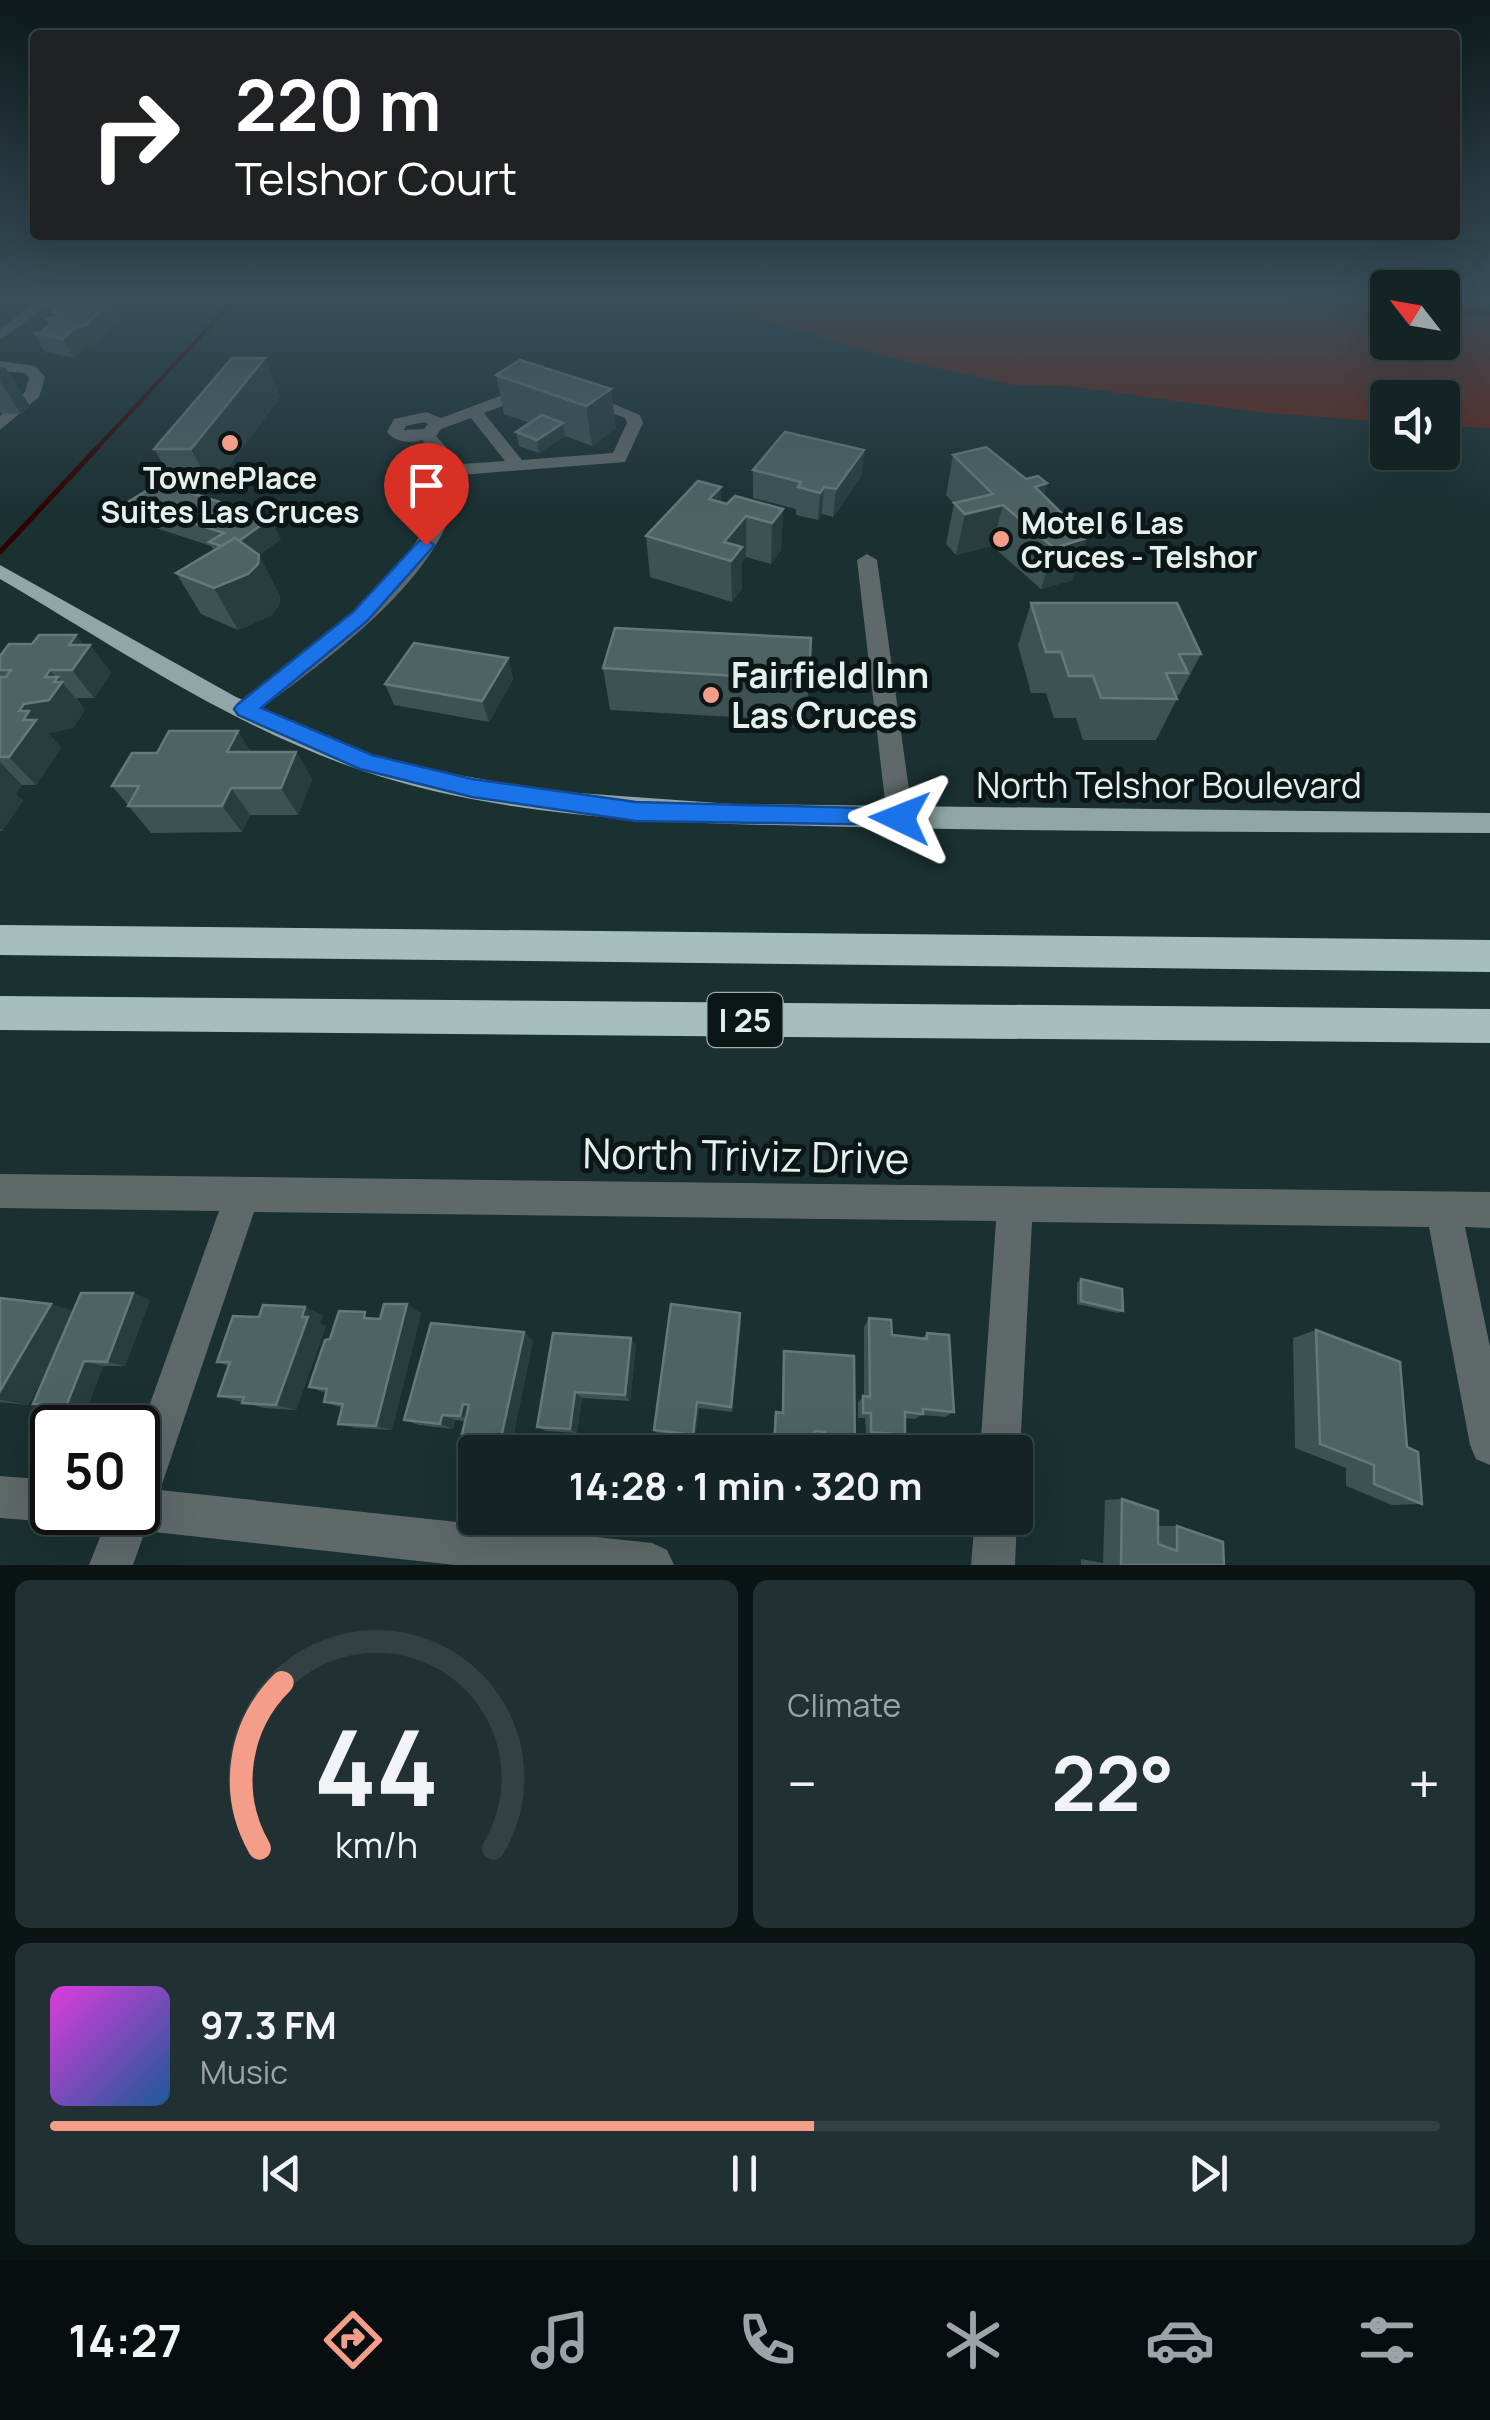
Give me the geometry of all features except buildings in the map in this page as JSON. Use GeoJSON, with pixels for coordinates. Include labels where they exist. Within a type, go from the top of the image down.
{"type":"FeatureCollection","features":[{"type":"Feature","properties":{"kind":"highway","name":"I 25"},"geometry":{"type":"LineString","coordinates":[[0,940],[1490,956]]}},
{"type":"Feature","properties":{"kind":"highway","name":"I 25"},"geometry":{"type":"LineString","coordinates":[[0,1013],[1490,1026]]}},
{"type":"Feature","properties":{"kind":"main road","name":"North Telshor Boulevard"},"geometry":{"type":"LineString","coordinates":[[3,572],[245,709],[368,763],[472,788],[636,812],[1490,823]]}},
{"type":"Feature","properties":{"kind":"street"},"geometry":{"type":"LineString","coordinates":[[0,425],[33,394],[37,377],[30,370]]}},
{"type":"Feature","properties":{"kind":"street"},"geometry":{"type":"LineString","coordinates":[[245,709],[313,658],[398,579],[442,517],[454,484],[453,470],[431,430],[532,389],[560,388],[628,412],[635,423],[619,458],[553,455],[516,464],[453,470]]}},
{"type":"Feature","properties":{"kind":"street"},"geometry":{"type":"LineString","coordinates":[[475,412],[506,440],[516,464]]}},
{"type":"Feature","properties":{"kind":"street"},"geometry":{"type":"LineString","coordinates":[[867,560],[900,818]]}},
{"type":"Feature","properties":{"kind":"street","name":"North Triviz Drive"},"geometry":{"type":"LineString","coordinates":[[0,1192],[1490,1210]]}},
{"type":"Feature","properties":{"kind":"street"},"geometry":{"type":"LineString","coordinates":[[160,1431],[243,1192]]}},
{"type":"Feature","properties":{"kind":"street"},"geometry":{"type":"LineString","coordinates":[[1001,1435],[1015,1204]]}},
{"type":"Feature","properties":{"kind":"street"},"geometry":{"type":"LineString","coordinates":[[1444,1211],[1490,1445]]}},
{"type":"Feature","properties":{"kind":"street"},"geometry":{"type":"LineString","coordinates":[[0,1497],[30,1499]]}},
{"type":"Feature","properties":{"kind":"street"},"geometry":{"type":"LineString","coordinates":[[160,1510],[652,1565]]}},
{"type":"Feature","properties":{"kind":"street"},"geometry":{"type":"LineString","coordinates":[[111,1565],[122,1535]]}},
{"type":"Feature","properties":{"kind":"street"},"geometry":{"type":"LineString","coordinates":[[993,1565],[995,1535]]}},
{"type":"Feature","properties":{"kind":"shaded area"},"geometry":{"type":"Polygon","coordinates":[[[946,370],[1490,370],[1490,428],[1460,427],[1460,380],[1370,380],[1370,421],[1257,412],[1068,386],[1013,385],[946,370]]]}},
{"type":"Feature","properties":{"kind":"waterway"},"geometry":{"type":"LineString","coordinates":[[96,449],[169,370]]}},
{"type":"Feature","properties":{"kind":"waterway"},"geometry":{"type":"LineString","coordinates":[[0,552],[98,447]]}},
{"type":"Feature","properties":{"kind":"place","name":"TownePlace Suites Las Cruces"},"geometry":{"type":"Point","coordinates":[230,443]}},
{"type":"Feature","properties":{"kind":"place","name":"Motel 6 Las Cruces - Telshor"},"geometry":{"type":"Point","coordinates":[1001,539]}},
{"type":"Feature","properties":{"kind":"place","name":"Fairfield Inn Las Cruces"},"geometry":{"type":"Point","coordinates":[711,695]}},
{"type":"Feature","properties":{"kind":"route"},"geometry":{"type":"LineString","coordinates":[[426,545],[360,616],[313,658],[245,709],[294,734],[368,763],[472,788],[636,812],[900,818]]}}]}
